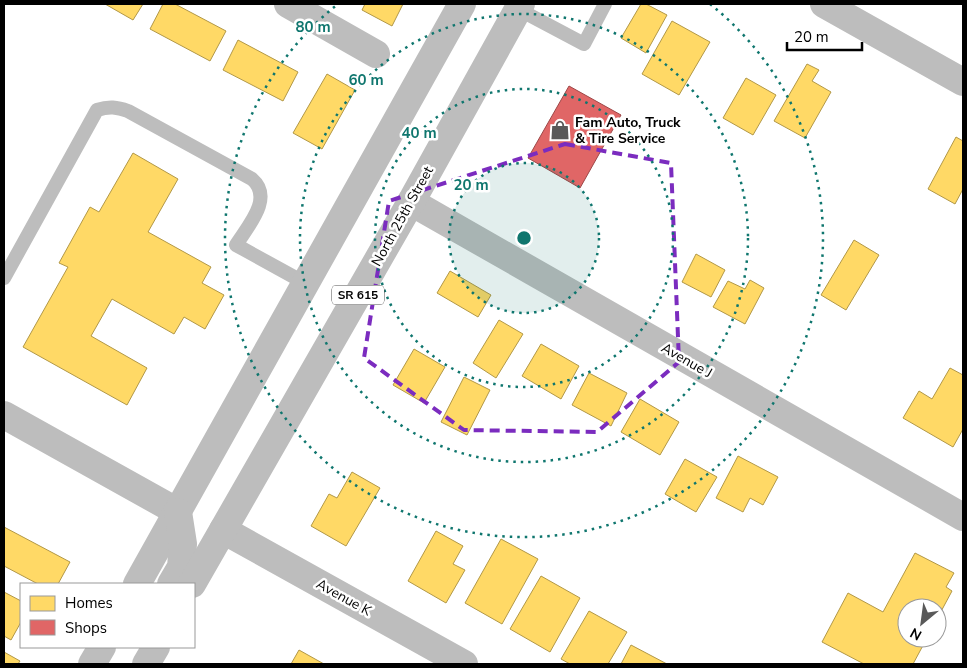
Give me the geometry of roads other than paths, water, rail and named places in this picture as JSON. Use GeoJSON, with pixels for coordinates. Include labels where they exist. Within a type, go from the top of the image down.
{"type":"FeatureCollection","features":[{"type":"Feature","properties":{"kind":"main road"},"geometry":{"type":"LineString","coordinates":[[288,4],[376,54]]}},
{"type":"Feature","properties":{"kind":"main road"},"geometry":{"type":"LineString","coordinates":[[138,583],[462,4]]}},
{"type":"Feature","properties":{"kind":"main road"},"geometry":{"type":"LineString","coordinates":[[824,4],[963,82]]}},
{"type":"Feature","properties":{"kind":"main road","name":"North 25th Street"},"geometry":{"type":"LineString","coordinates":[[193,583],[411,202],[519,6]]}},
{"type":"Feature","properties":{"kind":"main road","name":"Avenue J"},"geometry":{"type":"LineString","coordinates":[[411,202],[963,517]]}},
{"type":"Feature","properties":{"kind":"main road"},"geometry":{"type":"LineString","coordinates":[[4,415],[178,512]]}},
{"type":"Feature","properties":{"kind":"main road"},"geometry":{"type":"LineString","coordinates":[[172,583],[181,567],[183,544],[178,512]]}},
{"type":"Feature","properties":{"kind":"main road","name":"Avenue K"},"geometry":{"type":"LineString","coordinates":[[223,530],[464,664]]}},
{"type":"Feature","properties":{"kind":"main road"},"geometry":{"type":"LineString","coordinates":[[92,664],[101,648]]}},
{"type":"Feature","properties":{"kind":"main road"},"geometry":{"type":"LineString","coordinates":[[125,664],[134,648]]}},
{"type":"Feature","properties":{"kind":"main road"},"geometry":{"type":"LineString","coordinates":[[146,664],[155,648]]}},
{"type":"Feature","properties":{"kind":"lane"},"geometry":{"type":"LineString","coordinates":[[519,6],[584,44],[605,4]]}},
{"type":"Feature","properties":{"kind":"lane"},"geometry":{"type":"LineString","coordinates":[[4,278],[97,110],[106,107],[117,107],[128,111],[258,184],[261,192],[261,202],[236,245],[305,283]]}},
{"type":"Feature","properties":{"kind":"place","name":"Fam Auto, Truck & Tire Service"},"geometry":{"type":"Point","coordinates":[560,130]}}]}
